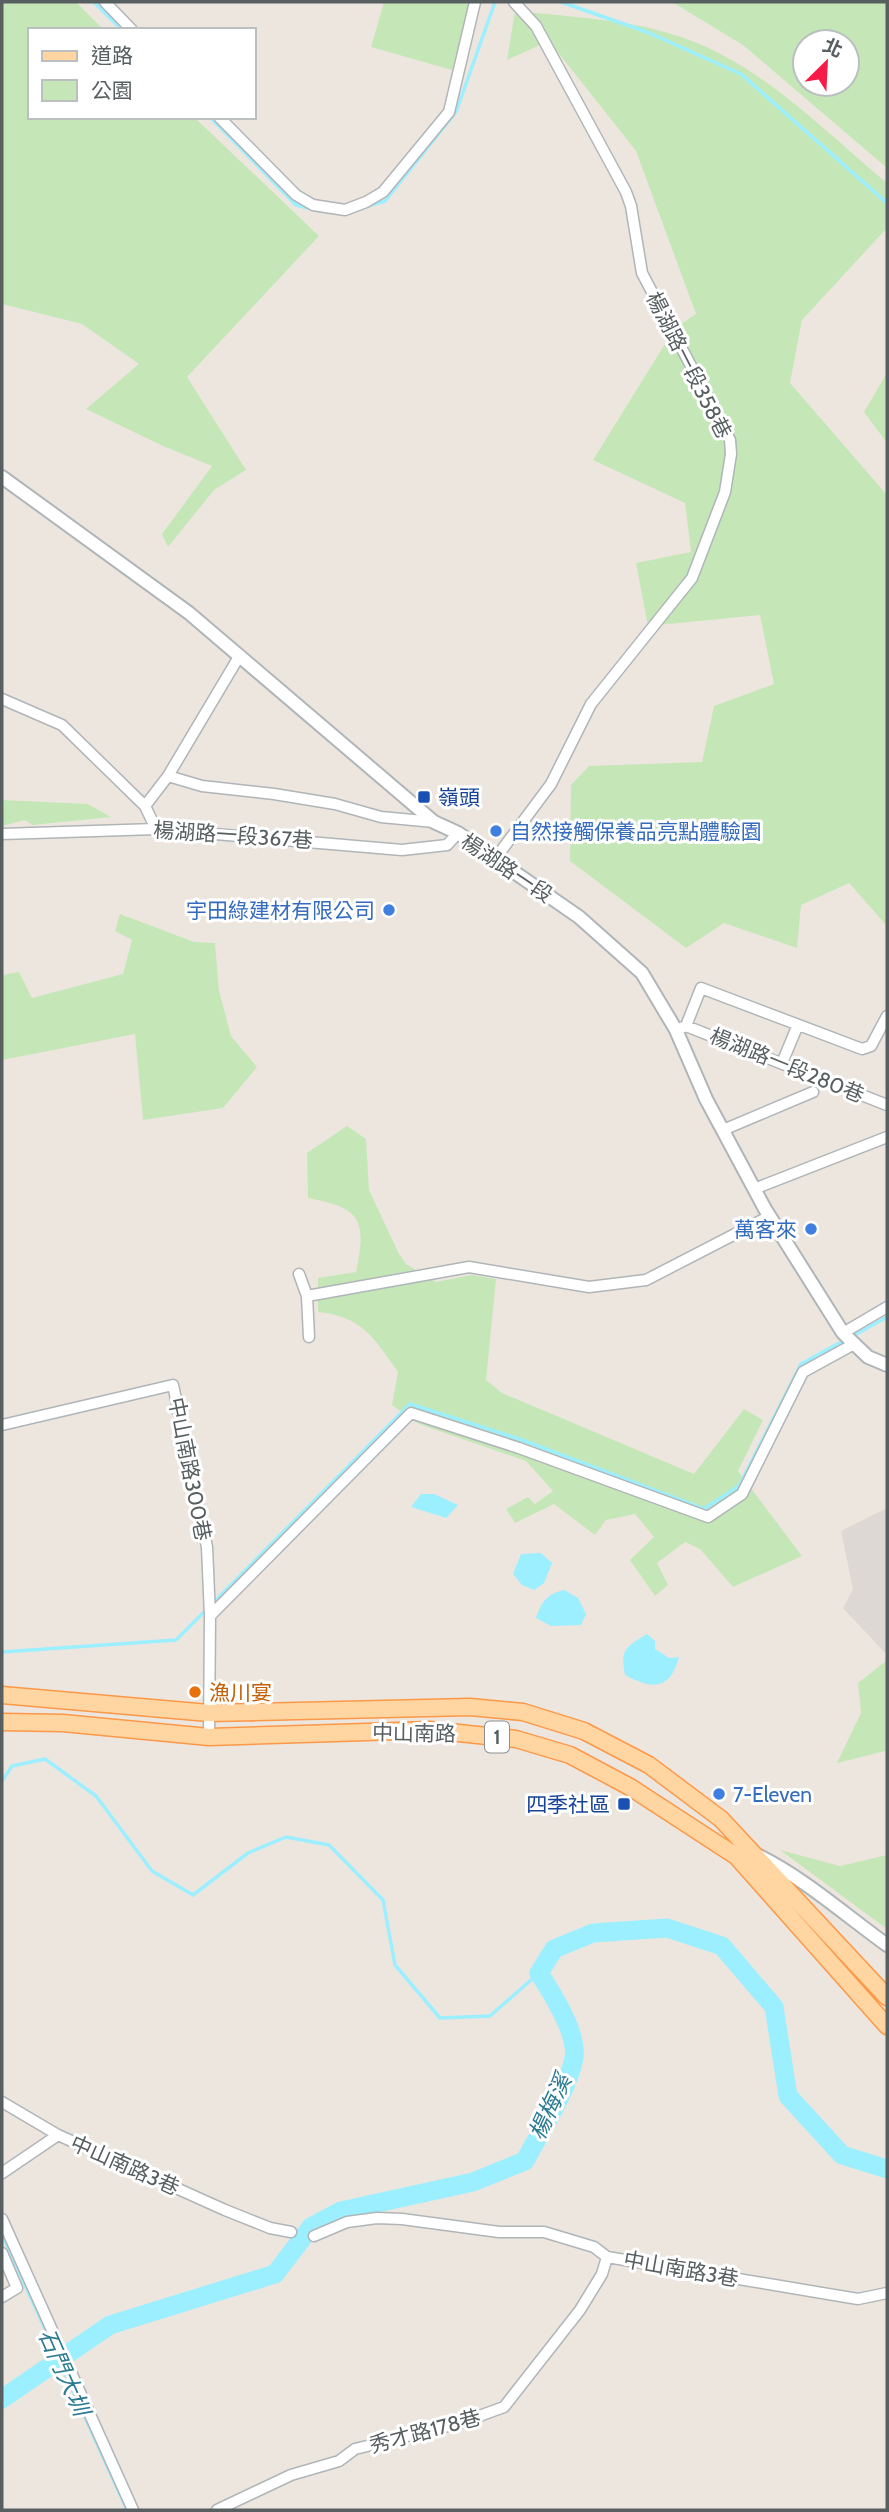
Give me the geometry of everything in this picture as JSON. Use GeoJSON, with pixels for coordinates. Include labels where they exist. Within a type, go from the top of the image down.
{"type":"FeatureCollection","features":[{"type":"Feature","properties":{"kind":"main road","name":"中山南路"},"geometry":{"type":"LineString","coordinates":[[2,1695],[209,1713],[470,1707],[523,1712],[584,1731],[649,1765],[721,1819],[887,1997]]}},
{"type":"Feature","properties":{"kind":"main road","name":"中山南路"},"geometry":{"type":"LineString","coordinates":[[2,1722],[62,1723],[209,1737],[430,1730],[516,1739],[569,1755],[630,1787],[736,1856],[887,2026]]}},
{"type":"Feature","properties":{"kind":"street"},"geometry":{"type":"LineString","coordinates":[[105,2],[130,28]]}},
{"type":"Feature","properties":{"kind":"street"},"geometry":{"type":"LineString","coordinates":[[221,119],[296,195],[313,205],[345,210],[366,202],[383,191],[449,112],[475,2]]}},
{"type":"Feature","properties":{"kind":"street","name":"楊湖路一段358巷"},"geometry":{"type":"LineString","coordinates":[[495,859],[551,784],[591,704],[692,578],[725,492],[732,454],[730,440],[679,348],[642,273],[631,206],[626,192],[536,26],[514,2]]}},
{"type":"Feature","properties":{"kind":"street","name":"楊湖路一段"},"geometry":{"type":"LineString","coordinates":[[2,477],[189,613],[434,822],[457,833],[579,917],[625,955],[642,973],[681,1028],[723,1130],[754,1189],[849,1339],[868,1357],[887,1365]]}},
{"type":"Feature","properties":{"kind":"street"},"geometry":{"type":"LineString","coordinates":[[145,806],[168,776],[240,656]]}},
{"type":"Feature","properties":{"kind":"street"},"geometry":{"type":"LineString","coordinates":[[2,699],[62,725],[145,806],[156,829]]}},
{"type":"Feature","properties":{"kind":"street"},"geometry":{"type":"LineString","coordinates":[[168,776],[202,786],[335,804],[381,817],[434,822]]}},
{"type":"Feature","properties":{"kind":"street","name":"楊湖路一段367巷"},"geometry":{"type":"LineString","coordinates":[[2,834],[156,829],[402,850],[447,845],[457,833]]}},
{"type":"Feature","properties":{"kind":"street","name":"楊湖路一段280巷"},"geometry":{"type":"LineString","coordinates":[[887,1016],[871,1046],[862,1049],[797,1027],[701,988],[681,1028],[782,1063],[887,1105]]}},
{"type":"Feature","properties":{"kind":"street"},"geometry":{"type":"LineString","coordinates":[[782,1063],[797,1027]]}},
{"type":"Feature","properties":{"kind":"street"},"geometry":{"type":"LineString","coordinates":[[723,1130],[813,1092]]}},
{"type":"Feature","properties":{"kind":"street"},"geometry":{"type":"LineString","coordinates":[[754,1189],[887,1137]]}},
{"type":"Feature","properties":{"kind":"street"},"geometry":{"type":"LineString","coordinates":[[307,1296],[469,1267],[589,1287],[646,1280],[771,1216]]}},
{"type":"Feature","properties":{"kind":"street"},"geometry":{"type":"LineString","coordinates":[[299,1274],[307,1296],[309,1337]]}},
{"type":"Feature","properties":{"kind":"street"},"geometry":{"type":"LineString","coordinates":[[209,1737],[209,1610],[411,1413],[519,1448],[708,1517],[742,1494],[803,1372],[887,1307]]}},
{"type":"Feature","properties":{"kind":"street","name":"中山南路300巷"},"geometry":{"type":"LineString","coordinates":[[2,1425],[173,1385],[207,1547],[209,1610]]}},
{"type":"Feature","properties":{"kind":"street"},"geometry":{"type":"LineString","coordinates":[[736,1856],[758,1856],[796,1874],[826,1901],[887,1945]]}},
{"type":"Feature","properties":{"kind":"street","name":"中山南路3巷"},"geometry":{"type":"LineString","coordinates":[[2,2102],[58,2135],[225,2210],[270,2228],[291,2232]]}},
{"type":"Feature","properties":{"kind":"street"},"geometry":{"type":"LineString","coordinates":[[2,2174],[58,2135]]}},
{"type":"Feature","properties":{"kind":"street","name":"中山南路3巷"},"geometry":{"type":"LineString","coordinates":[[314,2236],[347,2222],[377,2218],[499,2232],[544,2232],[594,2246],[607,2257],[858,2299],[887,2293]]}},
{"type":"Feature","properties":{"kind":"street"},"geometry":{"type":"LineString","coordinates":[[2,2220],[133,2510]]}},
{"type":"Feature","properties":{"kind":"street"},"geometry":{"type":"LineString","coordinates":[[2,2253],[17,2288],[2,2297]]}},
{"type":"Feature","properties":{"kind":"street","name":"秀才路178巷"},"geometry":{"type":"LineString","coordinates":[[217,2510],[291,2475],[339,2461],[355,2449],[460,2423],[504,2407],[580,2310],[602,2274],[607,2257]]}},
{"type":"Feature","properties":{"kind":"shaded area"},"geometry":{"type":"Polygon","coordinates":[[[887,1508],[887,1655],[843,1608],[853,1589],[841,1531],[887,1508]]]}},
{"type":"Feature","properties":{"kind":"green space"},"geometry":{"type":"Polygon","coordinates":[[[2,2],[76,2],[102,28],[28,28],[28,119],[196,119],[319,236],[187,377],[246,470],[214,490],[168,547],[162,534],[212,466],[86,409],[139,364],[82,324],[2,304],[2,2]]]}},
{"type":"Feature","properties":{"kind":"green space"},"geometry":{"type":"Polygon","coordinates":[[[384,2],[471,2],[452,70],[371,47],[384,2]]]}},
{"type":"Feature","properties":{"kind":"green space"},"geometry":{"type":"Polygon","coordinates":[[[672,2],[887,2],[887,168],[805,98],[861,98],[861,28],[791,28],[791,86],[743,45],[672,2]]]}},
{"type":"Feature","properties":{"kind":"green space"},"geometry":{"type":"Polygon","coordinates":[[[515,11],[643,27],[684,38],[713,50],[766,82],[791,101],[887,183],[887,228],[802,320],[790,383],[887,495],[887,926],[849,883],[801,905],[797,948],[724,923],[686,948],[570,861],[571,785],[589,766],[702,762],[714,706],[774,684],[760,615],[648,626],[636,563],[691,552],[685,503],[593,460],[675,328],[696,314],[636,151],[549,41],[507,60],[515,11]]]}},
{"type":"Feature","properties":{"kind":"green space"},"geometry":{"type":"Polygon","coordinates":[[[887,373],[887,443],[864,412],[887,373]]]}},
{"type":"Feature","properties":{"kind":"green space"},"geometry":{"type":"Polygon","coordinates":[[[2,800],[88,804],[111,817],[33,825],[25,820],[2,826],[2,800]]]}},
{"type":"Feature","properties":{"kind":"green space"},"geometry":{"type":"Polygon","coordinates":[[[120,914],[194,942],[215,943],[219,991],[231,1036],[257,1067],[223,1108],[143,1120],[135,1034],[2,1060],[2,975],[19,972],[32,998],[123,974],[132,940],[115,931],[120,914]]]}},
{"type":"Feature","properties":{"kind":"green space"},"geometry":{"type":"Polygon","coordinates":[[[347,1126],[366,1139],[369,1190],[406,1264],[436,1282],[471,1275],[496,1279],[486,1380],[502,1393],[694,1474],[744,1409],[763,1420],[738,1471],[802,1556],[733,1587],[700,1549],[685,1542],[657,1563],[668,1585],[655,1596],[630,1560],[654,1537],[635,1514],[606,1520],[595,1535],[554,1504],[515,1523],[506,1509],[528,1497],[535,1504],[553,1491],[526,1461],[419,1424],[392,1405],[398,1372],[382,1349],[357,1324],[318,1312],[318,1278],[356,1272],[361,1239],[356,1219],[349,1212],[339,1206],[308,1198],[307,1153],[347,1126]]]}},
{"type":"Feature","properties":{"kind":"green space"},"geometry":{"type":"Polygon","coordinates":[[[886,1661],[887,1753],[885,1751],[837,1763],[861,1713],[858,1683],[886,1661]]]}},
{"type":"Feature","properties":{"kind":"green space"},"geometry":{"type":"Polygon","coordinates":[[[780,1850],[840,1866],[887,1855],[887,1929],[780,1850]]]}},
{"type":"Feature","properties":{"kind":"water"},"geometry":{"type":"Polygon","coordinates":[[[421,1494],[434,1494],[458,1505],[446,1518],[411,1507],[421,1494]]]}},
{"type":"Feature","properties":{"kind":"water"},"geometry":{"type":"Polygon","coordinates":[[[541,1553],[552,1563],[544,1583],[534,1590],[522,1585],[513,1574],[521,1554],[541,1553]]]}},
{"type":"Feature","properties":{"kind":"water"},"geometry":{"type":"Polygon","coordinates":[[[564,1590],[578,1598],[586,1614],[581,1625],[551,1626],[536,1618],[546,1599],[564,1590]]]}},
{"type":"Feature","properties":{"kind":"water"},"geometry":{"type":"Polygon","coordinates":[[[647,1634],[655,1641],[655,1649],[669,1658],[679,1657],[671,1676],[659,1684],[644,1683],[625,1675],[623,1659],[626,1650],[647,1634]]]}},
{"type":"Feature","properties":{"kind":"waterway"},"geometry":{"type":"LineString","coordinates":[[94,2],[120,28]]}},
{"type":"Feature","properties":{"kind":"waterway"},"geometry":{"type":"LineString","coordinates":[[367,206],[385,201],[456,112],[495,2]]}},
{"type":"Feature","properties":{"kind":"waterway"},"geometry":{"type":"LineString","coordinates":[[561,2],[647,32],[741,74],[887,203]]}},
{"type":"Feature","properties":{"kind":"waterway"},"geometry":{"type":"LineString","coordinates":[[212,119],[296,205],[312,209]]}},
{"type":"Feature","properties":{"kind":"waterway"},"geometry":{"type":"LineString","coordinates":[[319,211],[343,213]]}},
{"type":"Feature","properties":{"kind":"waterway"},"geometry":{"type":"LineString","coordinates":[[851,1337],[887,1317]]}},
{"type":"Feature","properties":{"kind":"waterway"},"geometry":{"type":"LineString","coordinates":[[212,1604],[410,1404],[522,1440],[704,1509],[739,1486],[801,1364],[845,1340]]}},
{"type":"Feature","properties":{"kind":"waterway"},"geometry":{"type":"LineString","coordinates":[[2,1652],[176,1640],[207,1609]]}},
{"type":"Feature","properties":{"kind":"waterway"},"geometry":{"type":"LineString","coordinates":[[2,1781],[12,1766],[45,1759],[96,1796],[152,1871],[193,1895],[248,1853],[286,1837],[329,1845],[383,1900],[395,1965],[440,2018],[490,2016],[539,1973]]}},
{"type":"Feature","properties":{"kind":"waterway","name":"楊梅溪"},"geometry":{"type":"LineString","coordinates":[[2,2399],[110,2325],[275,2274],[311,2227],[341,2211],[473,2182],[525,2161],[560,2097],[574,2058],[568,2026],[539,1973],[554,1949],[593,1933],[667,1928],[722,1946],[774,2007],[788,2096],[842,2155],[887,2169]]}},
{"type":"Feature","properties":{"kind":"waterway","name":"石門大圳"},"geometry":{"type":"LineString","coordinates":[[2,2234],[127,2510]]}},
{"type":"Feature","properties":{"kind":"place","name":"嶺頭"},"geometry":{"type":"Point","coordinates":[424,797]}},
{"type":"Feature","properties":{"kind":"place","name":"自然接觸保養品亮點體驗園"},"geometry":{"type":"Point","coordinates":[496,831]}},
{"type":"Feature","properties":{"kind":"place","name":"宇田綠建材有限公司"},"geometry":{"type":"Point","coordinates":[389,910]}},
{"type":"Feature","properties":{"kind":"place","name":"萬客來"},"geometry":{"type":"Point","coordinates":[811,1229]}},
{"type":"Feature","properties":{"kind":"place","name":"漁川宴"},"geometry":{"type":"Point","coordinates":[195,1692]}},
{"type":"Feature","properties":{"kind":"place","name":"7-Eleven"},"geometry":{"type":"Point","coordinates":[719,1794]}},
{"type":"Feature","properties":{"kind":"place","name":"四季社區"},"geometry":{"type":"Point","coordinates":[624,1804]}}]}
